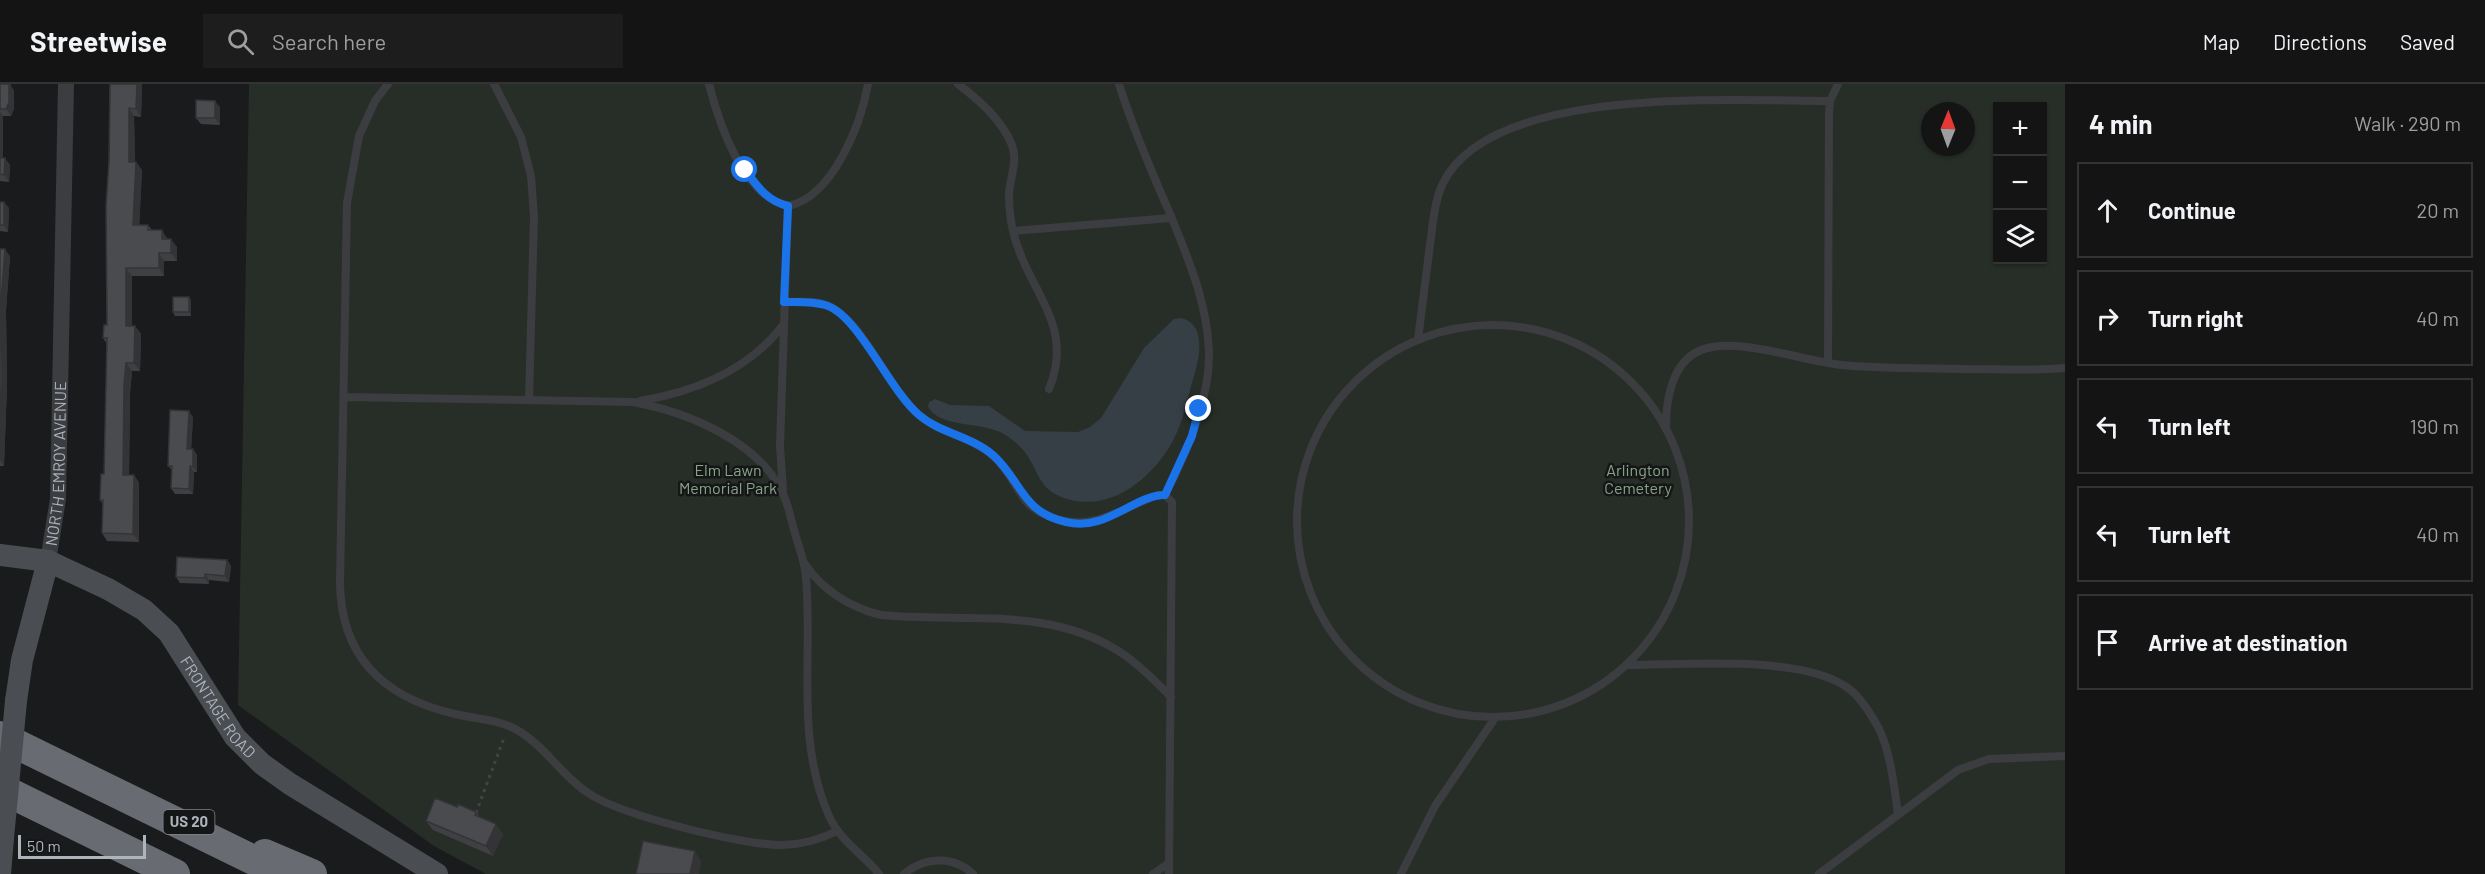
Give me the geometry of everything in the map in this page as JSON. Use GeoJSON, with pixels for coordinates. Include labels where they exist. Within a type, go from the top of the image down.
{"type":"FeatureCollection","features":[{"type":"Feature","properties":{"kind":"highway"},"geometry":{"type":"LineString","coordinates":[[0,736],[282,874]]}},
{"type":"Feature","properties":{"kind":"highway","name":"US 20"},"geometry":{"type":"LineString","coordinates":[[65,769],[312,874]]}},
{"type":"Feature","properties":{"kind":"highway"},"geometry":{"type":"LineString","coordinates":[[0,788],[175,874]]}},
{"type":"Feature","properties":{"kind":"street","name":"NORTH EMROY AVENUE"},"geometry":{"type":"LineString","coordinates":[[0,874],[22,660],[48,561],[58,499],[66,84]]}},
{"type":"Feature","properties":{"kind":"street","name":"FRONTAGE ROAD"},"geometry":{"type":"LineString","coordinates":[[0,555],[48,561],[108,589],[144,610],[169,633],[235,737],[262,764],[298,789],[437,874]]}},
{"type":"Feature","properties":{"kind":"lane"},"geometry":{"type":"LineString","coordinates":[[388,84],[375,101],[359,136],[350,181],[346,228],[340,599],[350,639],[374,674],[408,698],[436,709],[509,726],[544,751],[588,794],[631,813],[732,838],[778,845],[816,841],[837,831]]}},
{"type":"Feature","properties":{"kind":"lane"},"geometry":{"type":"LineString","coordinates":[[494,84],[521,137],[531,176],[534,216],[529,400]]}},
{"type":"Feature","properties":{"kind":"lane"},"geometry":{"type":"LineString","coordinates":[[710,84],[726,138],[745,170],[766,197],[775,203],[788,206],[798,204],[818,189],[849,145],[860,119],[868,84]]}},
{"type":"Feature","properties":{"kind":"lane"},"geometry":{"type":"LineString","coordinates":[[958,84],[993,117],[1012,146],[1015,158],[1009,202],[1013,231],[1028,275],[1052,320],[1057,337],[1059,352],[1049,389]]}},
{"type":"Feature","properties":{"kind":"lane"},"geometry":{"type":"LineString","coordinates":[[1119,84],[1194,268],[1203,305],[1209,353],[1192,436],[1165,495]]}},
{"type":"Feature","properties":{"kind":"lane"},"geometry":{"type":"LineString","coordinates":[[1828,363],[1830,101],[1838,84]]}},
{"type":"Feature","properties":{"kind":"lane"},"geometry":{"type":"LineString","coordinates":[[1418,339],[1438,194],[1451,168],[1464,153],[1477,143],[1536,118],[1611,102],[1830,101]]}},
{"type":"Feature","properties":{"kind":"lane"},"geometry":{"type":"LineString","coordinates":[[788,206],[780,463],[783,494],[806,578],[808,736],[821,791],[837,831],[849,847],[879,874]]}},
{"type":"Feature","properties":{"kind":"lane"},"geometry":{"type":"LineString","coordinates":[[1013,231],[1172,218]]}},
{"type":"Feature","properties":{"kind":"lane"},"geometry":{"type":"LineString","coordinates":[[784,302],[813,303],[835,309],[855,328],[909,405],[931,423],[975,442],[987,451],[1003,467],[1026,500],[1044,515],[1068,523],[1098,521],[1151,497],[1165,495]]}},
{"type":"Feature","properties":{"kind":"lane"},"geometry":{"type":"LineString","coordinates":[[633,402],[690,389],[738,367],[772,339],[783,324]]}},
{"type":"Feature","properties":{"kind":"lane"},"geometry":{"type":"LineString","coordinates":[[1500,325],[1542,331],[1580,345],[1613,366],[1642,392],[1666,427],[1682,465],[1688,496],[1688,549],[1678,588],[1662,622],[1628,665],[1578,698],[1543,711],[1495,718],[1459,715],[1419,703],[1385,686],[1354,660],[1325,625],[1304,579],[1296,532],[1299,487],[1310,448],[1327,415],[1350,386],[1380,360],[1418,339],[1457,328],[1500,325]]}},
{"type":"Feature","properties":{"kind":"lane"},"geometry":{"type":"LineString","coordinates":[[1666,427],[1668,401],[1677,374],[1688,358],[1706,348],[1739,346],[1828,363],[1884,368],[2065,369]]}},
{"type":"Feature","properties":{"kind":"lane"},"geometry":{"type":"LineString","coordinates":[[344,397],[633,402],[663,407],[689,417],[735,441],[768,471],[783,494]]}},
{"type":"Feature","properties":{"kind":"lane"},"geometry":{"type":"LineString","coordinates":[[1165,495],[1174,508],[1169,874]]}},
{"type":"Feature","properties":{"kind":"lane"},"geometry":{"type":"LineString","coordinates":[[803,561],[814,578],[828,589],[871,613],[905,618],[1023,620],[1079,632],[1124,654],[1171,697]]}},
{"type":"Feature","properties":{"kind":"lane"},"geometry":{"type":"LineString","coordinates":[[1628,665],[1796,668],[1831,678],[1847,687],[1858,698],[1880,731],[1893,780],[1898,814]]}},
{"type":"Feature","properties":{"kind":"lane"},"geometry":{"type":"LineString","coordinates":[[1401,874],[1435,806],[1495,718]]}},
{"type":"Feature","properties":{"kind":"lane"},"geometry":{"type":"LineString","coordinates":[[1819,874],[1943,779],[1972,763],[2012,757],[2065,756]]}},
{"type":"Feature","properties":{"kind":"lane"},"geometry":{"type":"LineString","coordinates":[[904,874],[919,863],[940,860],[961,865],[973,874]]}},
{"type":"Feature","properties":{"kind":"lane"},"geometry":{"type":"LineString","coordinates":[[1153,874],[1169,863]]}},
{"type":"Feature","properties":{"kind":"path"},"geometry":{"type":"LineString","coordinates":[[474,817],[509,726]]}},
{"type":"Feature","properties":{"kind":"green space"},"geometry":{"type":"Polygon","coordinates":[[[249,84],[2065,84],[2065,874],[486,874],[434,846],[238,705],[249,84]]]}},
{"type":"Feature","properties":{"kind":"shaded area"},"geometry":{"type":"Polygon","coordinates":[[[1181,318],[1194,326],[1199,352],[1180,424],[1170,446],[1150,471],[1125,491],[1111,498],[1080,502],[1064,498],[1044,485],[1023,450],[1007,436],[988,428],[943,419],[928,407],[929,402],[935,399],[950,405],[989,406],[1025,431],[1078,432],[1090,427],[1101,418],[1144,348],[1174,319],[1181,318]]]}},
{"type":"Feature","properties":{"kind":"building"},"geometry":{"type":"Polygon","coordinates":[[[0,84],[9,84],[9,102],[6,109],[0,109],[0,84]]]}},
{"type":"Feature","properties":{"kind":"building"},"geometry":{"type":"Polygon","coordinates":[[[110,84],[137,84],[136,109],[129,108],[129,162],[136,162],[133,225],[148,225],[148,230],[162,230],[162,239],[171,239],[171,253],[159,253],[159,268],[126,268],[126,326],[135,326],[134,363],[126,363],[124,385],[123,475],[134,475],[133,534],[102,533],[103,500],[100,500],[101,474],[104,474],[107,338],[103,338],[104,325],[107,325],[106,206],[110,84]]]}},
{"type":"Feature","properties":{"kind":"building"},"geometry":{"type":"Polygon","coordinates":[[[196,100],[215,101],[215,118],[196,118],[196,100]]]}},
{"type":"Feature","properties":{"kind":"building"},"geometry":{"type":"Polygon","coordinates":[[[0,158],[5,158],[4,175],[0,174],[0,158]]]}},
{"type":"Feature","properties":{"kind":"building"},"geometry":{"type":"Polygon","coordinates":[[[0,202],[4,202],[4,225],[0,225],[0,202]]]}},
{"type":"Feature","properties":{"kind":"building"},"geometry":{"type":"Polygon","coordinates":[[[0,249],[5,249],[1,303],[0,439],[0,249]]]}},
{"type":"Feature","properties":{"kind":"building"},"geometry":{"type":"Polygon","coordinates":[[[173,297],[189,297],[189,312],[173,312],[173,297]]]}},
{"type":"Feature","properties":{"kind":"building"},"geometry":{"type":"Polygon","coordinates":[[[170,410],[189,411],[187,449],[193,449],[193,467],[190,466],[189,489],[171,488],[172,466],[168,466],[170,410]]]}},
{"type":"Feature","properties":{"kind":"building"},"geometry":{"type":"Polygon","coordinates":[[[177,557],[227,560],[225,576],[205,574],[205,578],[176,577],[177,557]]]}},
{"type":"Feature","properties":{"kind":"building"},"geometry":{"type":"Polygon","coordinates":[[[435,798],[457,807],[458,804],[476,812],[475,815],[496,824],[486,846],[426,821],[435,798]]]}},
{"type":"Feature","properties":{"kind":"building"},"geometry":{"type":"Polygon","coordinates":[[[643,841],[695,851],[690,874],[636,874],[643,841]]]}},
{"type":"Feature","properties":{"kind":"route"},"geometry":{"type":"LineString","coordinates":[[745,170],[766,197],[775,203],[788,206],[784,302],[813,303],[835,309],[855,328],[909,405],[931,423],[975,442],[996,458],[1026,500],[1035,510],[1044,515],[1068,523],[1098,521],[1116,515],[1151,497],[1165,495],[1181,464],[1199,409]]}},
{"type":"Feature","properties":{"kind":"park label","name":"Elm Lawn Memorial Park"},"geometry":{"type":"Point","coordinates":[728,479]}},
{"type":"Feature","properties":{"kind":"park label","name":"Arlington Cemetery"},"geometry":{"type":"Point","coordinates":[1638,479]}}]}
